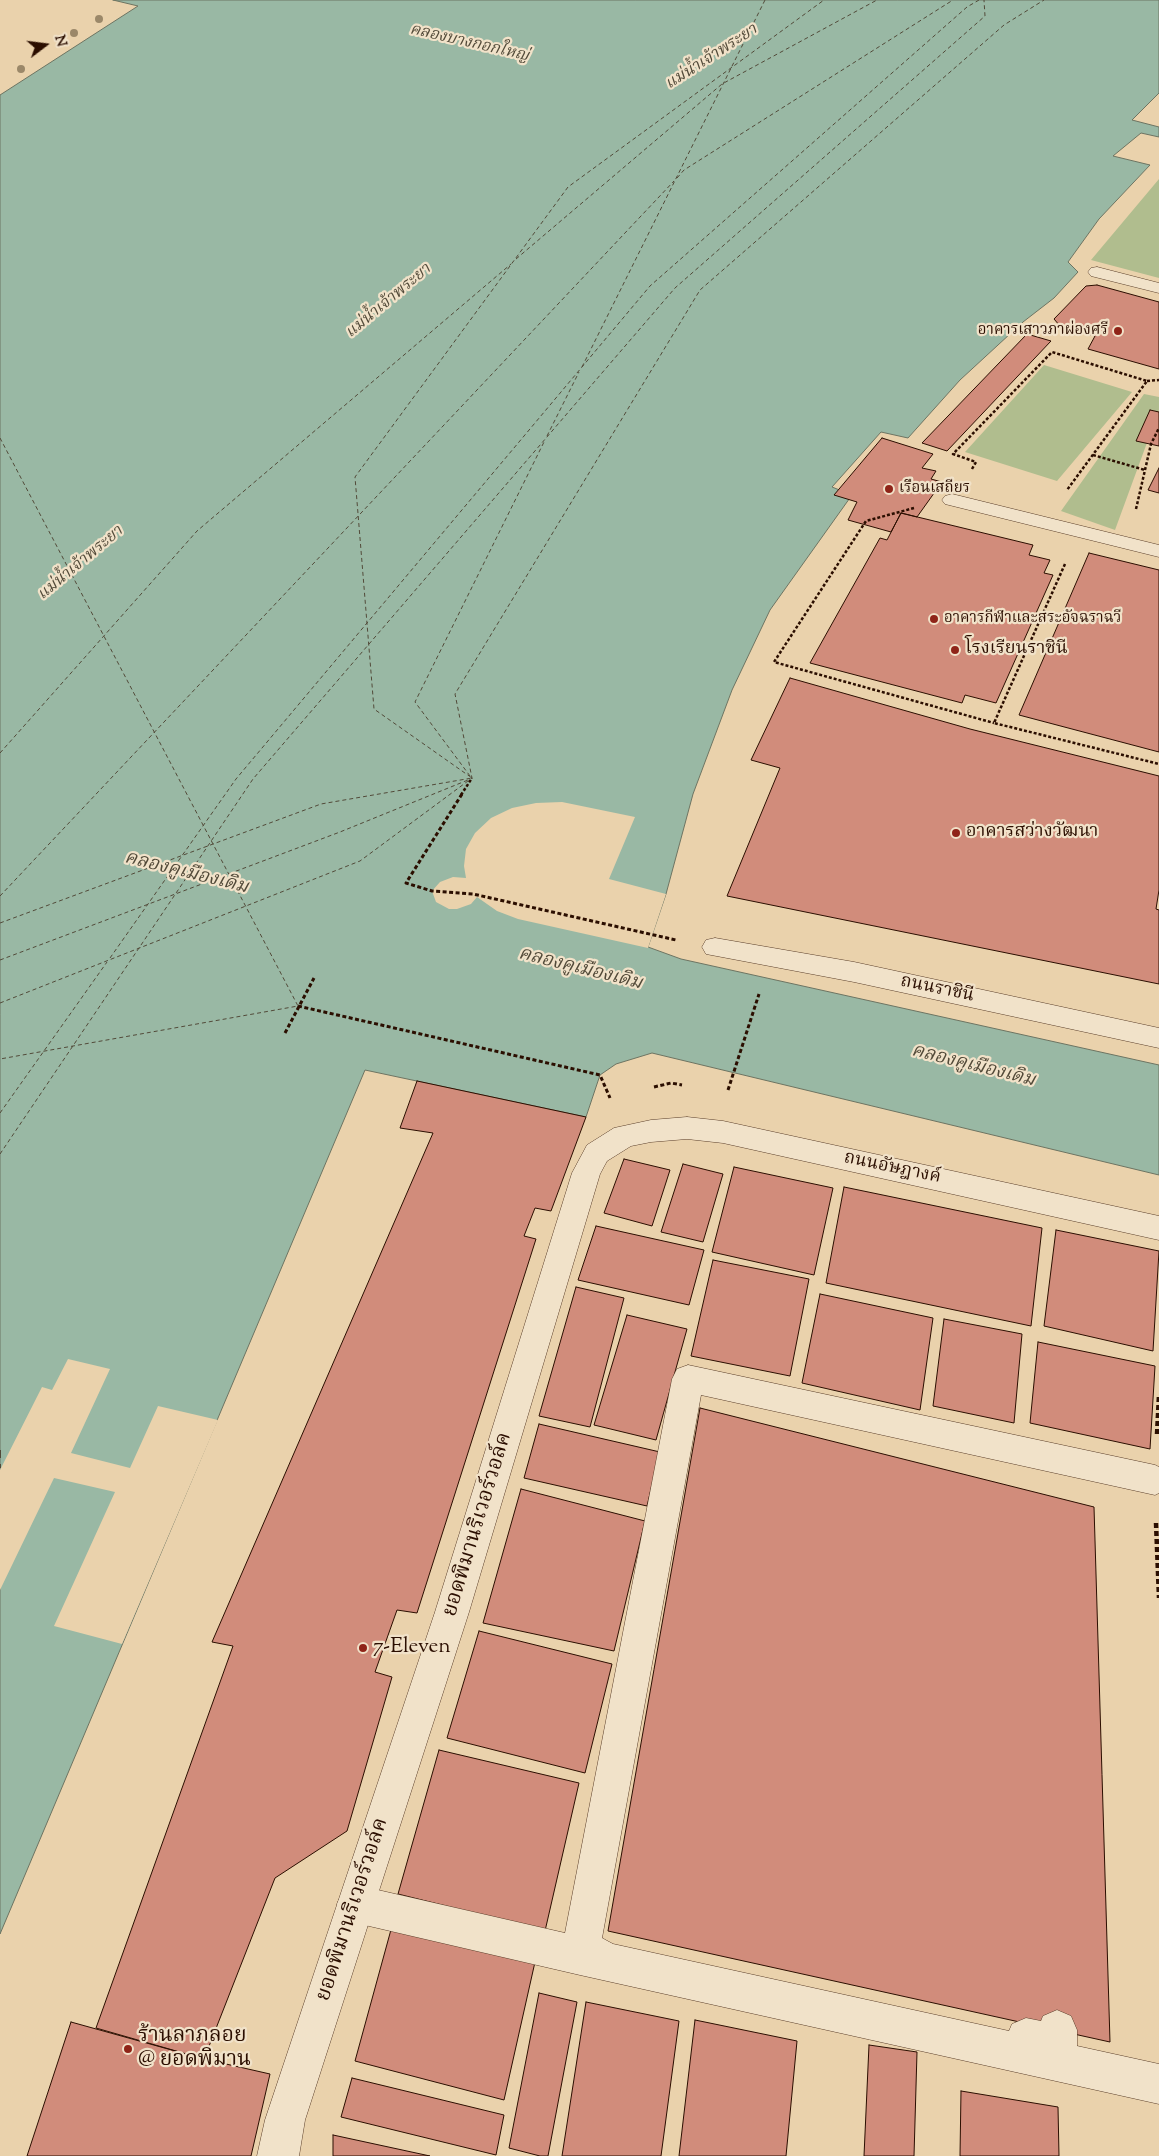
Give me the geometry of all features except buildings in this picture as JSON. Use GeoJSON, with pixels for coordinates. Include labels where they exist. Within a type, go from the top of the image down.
{"type":"FeatureCollection","features":[{"type":"Feature","properties":{"kind":"street"},"geometry":{"type":"LineString","coordinates":[[1097,272],[1159,288]]}},
{"type":"Feature","properties":{"kind":"street"},"geometry":{"type":"LineString","coordinates":[[952,500],[1159,551]]}},
{"type":"Feature","properties":{"kind":"street","name":"ถนนราชินี"},"geometry":{"type":"LineString","coordinates":[[715,947],[854,972],[1159,1038]]}},
{"type":"Feature","properties":{"kind":"street","name":"ถนนอัษฎางค์"},"geometry":{"type":"LineString","coordinates":[[624,1136],[687,1128],[723,1132],[1159,1228]]}},
{"type":"Feature","properties":{"kind":"street","name":"ยอดพิมานริเวอร์วอล์ค"},"geometry":{"type":"LineString","coordinates":[[278,2156],[285,2120],[452,1612],[586,1173],[597,1153],[624,1136]]}},
{"type":"Feature","properties":{"kind":"street"},"geometry":{"type":"LineString","coordinates":[[580,1956],[688,1379],[1155,1480]]}},
{"type":"Feature","properties":{"kind":"street"},"geometry":{"type":"LineString","coordinates":[[356,1904],[580,1956],[1159,2084]]}},
{"type":"Feature","properties":{"kind":"street"},"geometry":{"type":"LineString","coordinates":[[580,1956],[657,1957],[1058,2045],[1057,2030]]}},
{"type":"Feature","properties":{"kind":"path"},"geometry":{"type":"LineString","coordinates":[[1159,380],[1148,382],[1052,352],[953,454],[976,462],[952,500],[866,521],[774,662],[994,723],[1159,764]]}},
{"type":"Feature","properties":{"kind":"path"},"geometry":{"type":"LineString","coordinates":[[1044,522],[1148,382]]}},
{"type":"Feature","properties":{"kind":"path"},"geometry":{"type":"LineString","coordinates":[[1127,543],[1151,444],[1159,428]]}},
{"type":"Feature","properties":{"kind":"path"},"geometry":{"type":"LineString","coordinates":[[1093,455],[1145,470]]}},
{"type":"Feature","properties":{"kind":"path"},"geometry":{"type":"LineString","coordinates":[[994,723],[1080,531]]}},
{"type":"Feature","properties":{"kind":"path"},"geometry":{"type":"LineString","coordinates":[[472,778],[406,883],[432,891],[473,894],[651,936],[715,947]]}},
{"type":"Feature","properties":{"kind":"path"},"geometry":{"type":"LineString","coordinates":[[285,1033],[314,978]]}},
{"type":"Feature","properties":{"kind":"path"},"geometry":{"type":"LineString","coordinates":[[727,1093],[760,990]]}},
{"type":"Feature","properties":{"kind":"path"},"geometry":{"type":"LineString","coordinates":[[298,1006],[600,1075]]}},
{"type":"Feature","properties":{"kind":"shaded area"},"geometry":{"type":"Polygon","coordinates":[[[1159,179],[1159,278],[1091,260],[1159,179]]]}},
{"type":"Feature","properties":{"kind":"shaded area"},"geometry":{"type":"Polygon","coordinates":[[[1044,365],[1132,392],[1057,481],[965,452],[1044,365]]]}},
{"type":"Feature","properties":{"kind":"shaded area"},"geometry":{"type":"Polygon","coordinates":[[[1144,394],[1159,397],[1159,410],[1115,530],[1061,511],[1144,394]]]}},
{"type":"Feature","properties":{"kind":"water"},"geometry":{"type":"Polygon","coordinates":[[[113,0],[1159,0],[1159,93],[1132,120],[1159,127],[1159,137],[1141,133],[1113,156],[1150,165],[1099,219],[1068,262],[1078,272],[1054,298],[1023,322],[960,380],[908,438],[881,432],[832,487],[852,495],[770,610],[732,690],[693,794],[666,894],[648,947],[681,959],[1159,1065],[1159,1175],[652,1053],[616,1064],[600,1075],[586,1117],[365,1070],[0,1934],[0,95],[138,6],[113,0]]]}},
{"type":"Feature","properties":{"kind":"pier"},"geometry":{"type":"Polygon","coordinates":[[[562,802],[635,817],[609,879],[666,894],[648,948],[518,919],[497,911],[477,897],[471,904],[457,909],[449,909],[436,902],[432,891],[440,882],[453,877],[466,878],[464,866],[466,849],[475,833],[491,818],[512,808],[536,803],[562,802]]]}},
{"type":"Feature","properties":{"kind":"pier"},"geometry":{"type":"Polygon","coordinates":[[[68,1359],[110,1369],[71,1453],[130,1468],[158,1406],[218,1420],[122,1644],[54,1626],[115,1492],[54,1478],[0,1590],[0,1470],[42,1387],[52,1390],[68,1359]]]}},
{"type":"Feature","properties":{"kind":"ferry route"},"geometry":{"type":"LineString","coordinates":[[731,68],[765,0]]}},
{"type":"Feature","properties":{"kind":"ferry route"},"geometry":{"type":"LineString","coordinates":[[731,68],[824,0]]}},
{"type":"Feature","properties":{"kind":"ferry route"},"geometry":{"type":"LineString","coordinates":[[724,83],[877,0]]}},
{"type":"Feature","properties":{"kind":"ferry route"},"geometry":{"type":"LineString","coordinates":[[677,178],[684,170],[953,0]]}},
{"type":"Feature","properties":{"kind":"ferry route"},"geometry":{"type":"LineString","coordinates":[[582,367],[650,286],[967,7],[979,0]]}},
{"type":"Feature","properties":{"kind":"ferry route"},"geometry":{"type":"LineString","coordinates":[[369,644],[675,288],[985,16],[984,0]]}},
{"type":"Feature","properties":{"kind":"ferry route"},"geometry":{"type":"LineString","coordinates":[[472,778],[455,694],[700,290],[1004,25],[1044,0]]}},
{"type":"Feature","properties":{"kind":"ferry route"},"geometry":{"type":"LineString","coordinates":[[358,516],[355,477],[568,187],[731,68]]}},
{"type":"Feature","properties":{"kind":"ferry route"},"geometry":{"type":"LineString","coordinates":[[724,83],[731,68]]}},
{"type":"Feature","properties":{"kind":"ferry route"},"geometry":{"type":"LineString","coordinates":[[516,259],[724,83]]}},
{"type":"Feature","properties":{"kind":"ferry route"},"geometry":{"type":"LineString","coordinates":[[582,367],[724,83]]}},
{"type":"Feature","properties":{"kind":"ferry route"},"geometry":{"type":"LineString","coordinates":[[358,516],[674,181]]}},
{"type":"Feature","properties":{"kind":"ferry route"},"geometry":{"type":"LineString","coordinates":[[104,636],[197,531],[511,264]]}},
{"type":"Feature","properties":{"kind":"ferry route"},"geometry":{"type":"LineString","coordinates":[[367,623],[582,367]]}},
{"type":"Feature","properties":{"kind":"ferry route"},"geometry":{"type":"LineString","coordinates":[[547,436],[579,372]]}},
{"type":"Feature","properties":{"kind":"ferry route"},"geometry":{"type":"LineString","coordinates":[[0,438],[104,636]]}},
{"type":"Feature","properties":{"kind":"ferry route"},"geometry":{"type":"LineString","coordinates":[[470,776],[415,702],[544,442]]}},
{"type":"Feature","properties":{"kind":"ferry route"},"geometry":{"type":"LineString","coordinates":[[154,732],[358,516]]}},
{"type":"Feature","properties":{"kind":"ferry route"},"geometry":{"type":"LineString","coordinates":[[358,516],[367,623]]}},
{"type":"Feature","properties":{"kind":"ferry route"},"geometry":{"type":"LineString","coordinates":[[203,825],[236,779],[367,623]]}},
{"type":"Feature","properties":{"kind":"ferry route"},"geometry":{"type":"LineString","coordinates":[[367,623],[369,644]]}},
{"type":"Feature","properties":{"kind":"ferry route"},"geometry":{"type":"LineString","coordinates":[[0,753],[104,636]]}},
{"type":"Feature","properties":{"kind":"ferry route"},"geometry":{"type":"LineString","coordinates":[[104,636],[154,732]]}},
{"type":"Feature","properties":{"kind":"ferry route"},"geometry":{"type":"LineString","coordinates":[[211,841],[253,779],[369,644]]}},
{"type":"Feature","properties":{"kind":"ferry route"},"geometry":{"type":"LineString","coordinates":[[369,644],[374,709],[472,778]]}},
{"type":"Feature","properties":{"kind":"ferry route"},"geometry":{"type":"LineString","coordinates":[[0,896],[154,732]]}},
{"type":"Feature","properties":{"kind":"ferry route"},"geometry":{"type":"LineString","coordinates":[[154,732],[203,825]]}},
{"type":"Feature","properties":{"kind":"ferry route"},"geometry":{"type":"LineString","coordinates":[[213,844],[321,804],[472,778]]}},
{"type":"Feature","properties":{"kind":"ferry route"},"geometry":{"type":"LineString","coordinates":[[246,906],[360,861],[472,778]]}},
{"type":"Feature","properties":{"kind":"ferry route"},"geometry":{"type":"LineString","coordinates":[[229,874],[340,832],[468,780]]}},
{"type":"Feature","properties":{"kind":"ferry route"},"geometry":{"type":"LineString","coordinates":[[182,855],[203,825]]}},
{"type":"Feature","properties":{"kind":"ferry route"},"geometry":{"type":"LineString","coordinates":[[203,825],[211,841]]}},
{"type":"Feature","properties":{"kind":"ferry route"},"geometry":{"type":"LineString","coordinates":[[208,846],[211,841]]}},
{"type":"Feature","properties":{"kind":"ferry route"},"geometry":{"type":"LineString","coordinates":[[208,846],[213,844]]}},
{"type":"Feature","properties":{"kind":"ferry route"},"geometry":{"type":"LineString","coordinates":[[213,844],[229,874]]}},
{"type":"Feature","properties":{"kind":"ferry route"},"geometry":{"type":"LineString","coordinates":[[175,894],[208,846]]}},
{"type":"Feature","properties":{"kind":"ferry route"},"geometry":{"type":"LineString","coordinates":[[182,855],[208,846]]}},
{"type":"Feature","properties":{"kind":"ferry route"},"geometry":{"type":"LineString","coordinates":[[0,923],[182,855]]}},
{"type":"Feature","properties":{"kind":"ferry route"},"geometry":{"type":"LineString","coordinates":[[148,904],[182,855]]}},
{"type":"Feature","properties":{"kind":"ferry route"},"geometry":{"type":"LineString","coordinates":[[175,894],[229,874]]}},
{"type":"Feature","properties":{"kind":"ferry route"},"geometry":{"type":"LineString","coordinates":[[229,874],[246,906]]}},
{"type":"Feature","properties":{"kind":"ferry route"},"geometry":{"type":"LineString","coordinates":[[139,948],[175,894]]}},
{"type":"Feature","properties":{"kind":"ferry route"},"geometry":{"type":"LineString","coordinates":[[148,904],[175,894]]}},
{"type":"Feature","properties":{"kind":"ferry route"},"geometry":{"type":"LineString","coordinates":[[0,960],[148,904]]}},
{"type":"Feature","properties":{"kind":"ferry route"},"geometry":{"type":"LineString","coordinates":[[110,958],[148,904]]}},
{"type":"Feature","properties":{"kind":"ferry route"},"geometry":{"type":"LineString","coordinates":[[73,1046],[298,1006],[246,906]]}},
{"type":"Feature","properties":{"kind":"ferry route"},"geometry":{"type":"LineString","coordinates":[[139,948],[246,906]]}},
{"type":"Feature","properties":{"kind":"ferry route"},"geometry":{"type":"LineString","coordinates":[[0,1003],[139,948]]}},
{"type":"Feature","properties":{"kind":"ferry route"},"geometry":{"type":"LineString","coordinates":[[73,1046],[139,948]]}},
{"type":"Feature","properties":{"kind":"ferry route"},"geometry":{"type":"LineString","coordinates":[[44,1051],[107,962]]}},
{"type":"Feature","properties":{"kind":"ferry route"},"geometry":{"type":"LineString","coordinates":[[0,1154],[73,1046]]}},
{"type":"Feature","properties":{"kind":"ferry route"},"geometry":{"type":"LineString","coordinates":[[44,1051],[73,1046]]}},
{"type":"Feature","properties":{"kind":"ferry route"},"geometry":{"type":"LineString","coordinates":[[0,1059],[44,1051]]}},
{"type":"Feature","properties":{"kind":"ferry route"},"geometry":{"type":"LineString","coordinates":[[0,1113],[44,1051]]}},
{"type":"Feature","properties":{"kind":"ferry route"},"geometry":{"type":"LineString","coordinates":[[0,1450],[0,1468]]}},
{"type":"Feature","properties":{"kind":"place","name":"อาคารเสาวภาผ่องศรี"},"geometry":{"type":"Point","coordinates":[1118,331]}},
{"type":"Feature","properties":{"kind":"place","name":"เรือนเสถียร"},"geometry":{"type":"Point","coordinates":[889,489]}},
{"type":"Feature","properties":{"kind":"place","name":"อาคารกีฬาและสระอัจฉราฉวี"},"geometry":{"type":"Point","coordinates":[934,619]}},
{"type":"Feature","properties":{"kind":"place","name":"โรงเรียนราชินี"},"geometry":{"type":"Point","coordinates":[955,650]}},
{"type":"Feature","properties":{"kind":"place","name":"อาคารสว่างวัฒนา"},"geometry":{"type":"Point","coordinates":[956,833]}},
{"type":"Feature","properties":{"kind":"place","name":"7-Eleven"},"geometry":{"type":"Point","coordinates":[363,1648]}},
{"type":"Feature","properties":{"kind":"place","name":"ร้านลาภลอย @ ยอดพิมาน"},"geometry":{"type":"Point","coordinates":[128,2049]}},
{"type":"Feature","properties":{"kind":"water label","name":"คลองบางกอกใหญ่"},"geometry":{"type":"Point","coordinates":[469,44]}},
{"type":"Feature","properties":{"kind":"water label","name":"แม่น้ำเจ้าพระยา"},"geometry":{"type":"Point","coordinates":[712,58]}},
{"type":"Feature","properties":{"kind":"water label","name":"แม่น้ำเจ้าพระยา"},"geometry":{"type":"Point","coordinates":[389,302]}},
{"type":"Feature","properties":{"kind":"water label","name":"แม่น้ำเจ้าพระยา"},"geometry":{"type":"Point","coordinates":[81,564]}},
{"type":"Feature","properties":{"kind":"water label","name":"คลองคูเมืองเดิม"},"geometry":{"type":"Point","coordinates":[186,874]}},
{"type":"Feature","properties":{"kind":"water label","name":"คลองคูเมืองเดิม"},"geometry":{"type":"Point","coordinates":[580,970]}},
{"type":"Feature","properties":{"kind":"water label","name":"คลองคูเมืองเดิม"},"geometry":{"type":"Point","coordinates":[973,1067]}}]}
